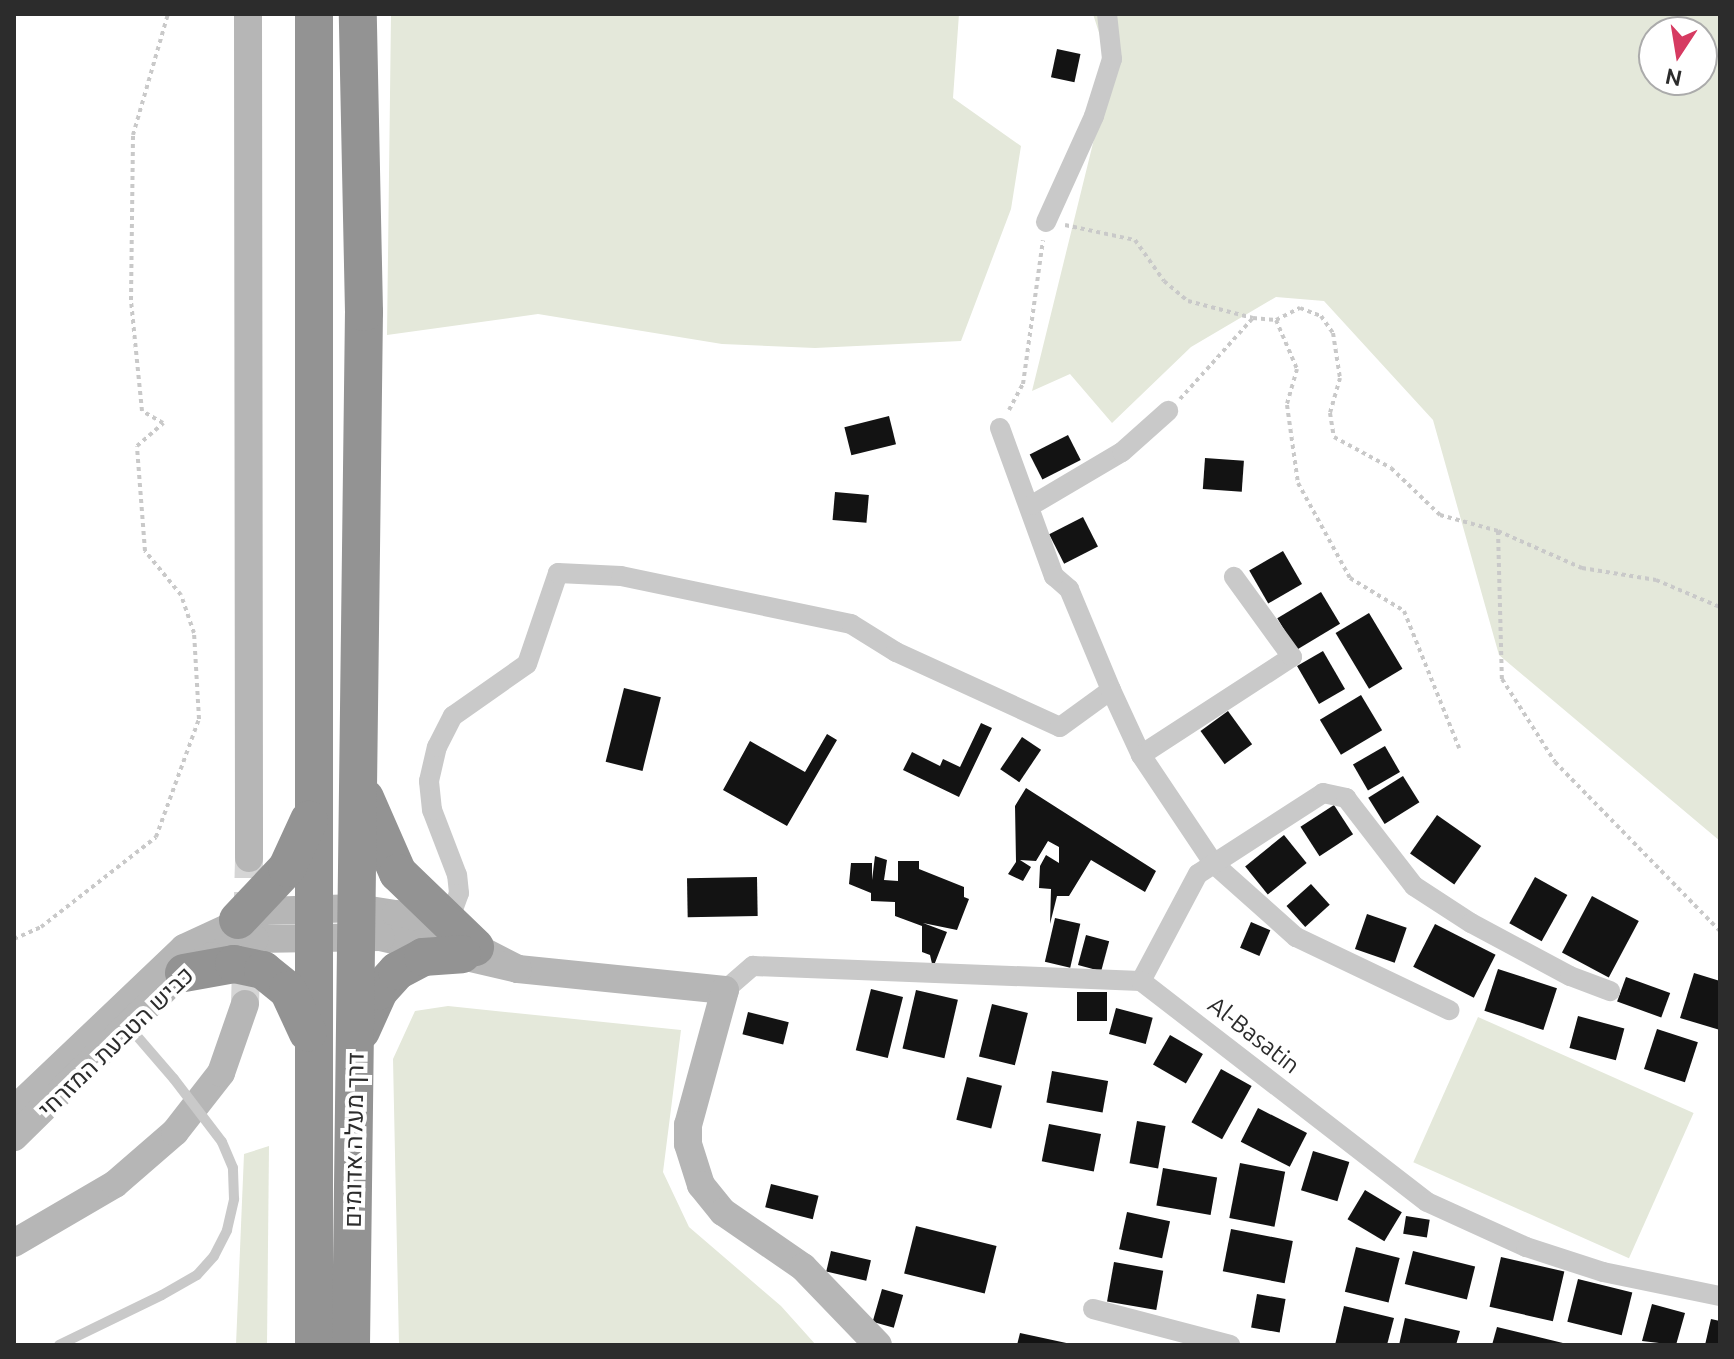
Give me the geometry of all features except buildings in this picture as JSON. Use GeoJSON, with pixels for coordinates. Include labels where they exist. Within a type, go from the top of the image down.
{"type":"FeatureCollection","features":[{"type":"Feature","properties":{"kind":"highway","name":"דרך מעלה אדומים"},"geometry":{"type":"LineString","coordinates":[[314,14],[315,802],[306,927],[312,1044],[314,1345]]}},
{"type":"Feature","properties":{"kind":"highway","name":"דרך מעלה אדומים"},"geometry":{"type":"LineString","coordinates":[[351,1345],[364,312],[358,14]]}},
{"type":"Feature","properties":{"kind":"highway"},"geometry":{"type":"LineString","coordinates":[[355,1045],[379,991],[397,971],[448,943],[398,873],[358,779]]}},
{"type":"Feature","properties":{"kind":"highway"},"geometry":{"type":"LineString","coordinates":[[238,920],[287,868],[315,802]]}},
{"type":"Feature","properties":{"kind":"highway"},"geometry":{"type":"LineString","coordinates":[[184,973],[234,964],[277,977],[296,1003],[312,1044]]}},
{"type":"Feature","properties":{"kind":"main road"},"geometry":{"type":"LineString","coordinates":[[248,14],[249,858]]}},
{"type":"Feature","properties":{"kind":"main road","name":"כביש הטבעת המזרחי"},"geometry":{"type":"LineString","coordinates":[[17,1129],[122,1019],[184,948],[238,920],[264,911],[306,927]]}},
{"type":"Feature","properties":{"kind":"main road","name":"כביש הטבעת המזרחי"},"geometry":{"type":"LineString","coordinates":[[122,1019],[184,973],[255,939],[306,927],[357,922],[448,943],[518,969],[725,990]]}},
{"type":"Feature","properties":{"kind":"main road"},"geometry":{"type":"LineString","coordinates":[[725,990],[688,1125],[688,1144],[701,1185],[723,1212],[803,1267],[878,1345]]}},
{"type":"Feature","properties":{"kind":"main road"},"geometry":{"type":"LineString","coordinates":[[14,1243],[115,1184],[175,1132],[221,1073],[245,1004]]}},
{"type":"Feature","properties":{"kind":"street"},"geometry":{"type":"LineString","coordinates":[[1046,222],[1094,116],[1112,59],[1107,14]]}},
{"type":"Feature","properties":{"kind":"street"},"geometry":{"type":"LineString","coordinates":[[1032,505],[1122,452],[1168,411]]}},
{"type":"Feature","properties":{"kind":"street"},"geometry":{"type":"LineString","coordinates":[[1000,428],[1032,505],[1054,576],[1069,589],[1141,755],[1214,864],[1296,937],[1449,1010]]}},
{"type":"Feature","properties":{"kind":"street"},"geometry":{"type":"LineString","coordinates":[[448,943],[459,893],[457,875],[432,810],[429,781],[437,747],[453,716],[527,664],[558,573],[621,576],[851,624],[896,652],[1060,727],[1111,690]]}},
{"type":"Feature","properties":{"kind":"street"},"geometry":{"type":"LineString","coordinates":[[1141,755],[1292,657],[1234,577]]}},
{"type":"Feature","properties":{"kind":"street"},"geometry":{"type":"LineString","coordinates":[[725,990],[737,975],[768,966],[1141,981],[1198,874],[1323,793],[1346,798],[1414,886],[1496,936],[1610,991]]}},
{"type":"Feature","properties":{"kind":"street","name":"Al-Basatin"},"geometry":{"type":"LineString","coordinates":[[1141,981],[1427,1202],[1526,1247],[1603,1272],[1720,1296]]}},
{"type":"Feature","properties":{"kind":"street"},"geometry":{"type":"LineString","coordinates":[[1093,1309],[1230,1345]]}},
{"type":"Feature","properties":{"kind":"lane"},"geometry":{"type":"LineString","coordinates":[[59,1345],[197,1275],[214,1256],[227,1230],[234,1199],[233,1168],[222,1142],[174,1079],[122,1019]]}},
{"type":"Feature","properties":{"kind":"path"},"geometry":{"type":"LineString","coordinates":[[14,939],[41,927],[156,837],[199,719],[194,633],[181,595],[145,551],[137,446],[163,423],[142,411],[131,300],[133,135],[168,14]]}},
{"type":"Feature","properties":{"kind":"path"},"geometry":{"type":"LineString","coordinates":[[1000,428],[1023,384],[1046,222],[1135,240],[1164,281],[1188,301],[1253,318],[1276,320],[1300,308],[1321,316],[1333,333],[1340,378],[1330,413],[1334,437],[1391,468],[1440,515],[1498,531],[1582,568],[1656,580],[1720,607]]}},
{"type":"Feature","properties":{"kind":"path"},"geometry":{"type":"LineString","coordinates":[[1168,411],[1253,318]]}},
{"type":"Feature","properties":{"kind":"path"},"geometry":{"type":"LineString","coordinates":[[1276,320],[1297,369],[1287,405],[1298,483],[1350,578],[1404,611],[1459,748]]}},
{"type":"Feature","properties":{"kind":"path"},"geometry":{"type":"LineString","coordinates":[[1498,531],[1502,679],[1555,762],[1720,931]]}},
{"type":"Feature","properties":{"kind":"shaded area"},"geometry":{"type":"Polygon","coordinates":[[[391,14],[959,14],[953,98],[1021,146],[1011,209],[961,341],[815,348],[722,344],[538,314],[387,335],[391,14]]]}},
{"type":"Feature","properties":{"kind":"shaded area"},"geometry":{"type":"Polygon","coordinates":[[[1093,14],[1720,14],[1720,841],[1499,655],[1433,420],[1324,301],[1276,297],[1191,347],[1112,423],[1070,374],[1032,391],[1111,70],[1093,14]]]}},
{"type":"Feature","properties":{"kind":"shaded area"},"geometry":{"type":"Polygon","coordinates":[[[448,1006],[681,1030],[663,1172],[689,1227],[781,1306],[816,1345],[399,1345],[393,1059],[415,1011],[448,1006]]]}},
{"type":"Feature","properties":{"kind":"shaded area"},"geometry":{"type":"Polygon","coordinates":[[[1478,1017],[1694,1113],[1629,1258],[1413,1162],[1478,1017]]]}},
{"type":"Feature","properties":{"kind":"shaded area"},"geometry":{"type":"Polygon","coordinates":[[[269,1146],[267,1345],[236,1345],[244,1154],[269,1146]]]}},
{"type":"Feature","properties":{"kind":"tunnel"},"geometry":{"type":"LineString","coordinates":[[245,1004],[249,858]]}}]}
